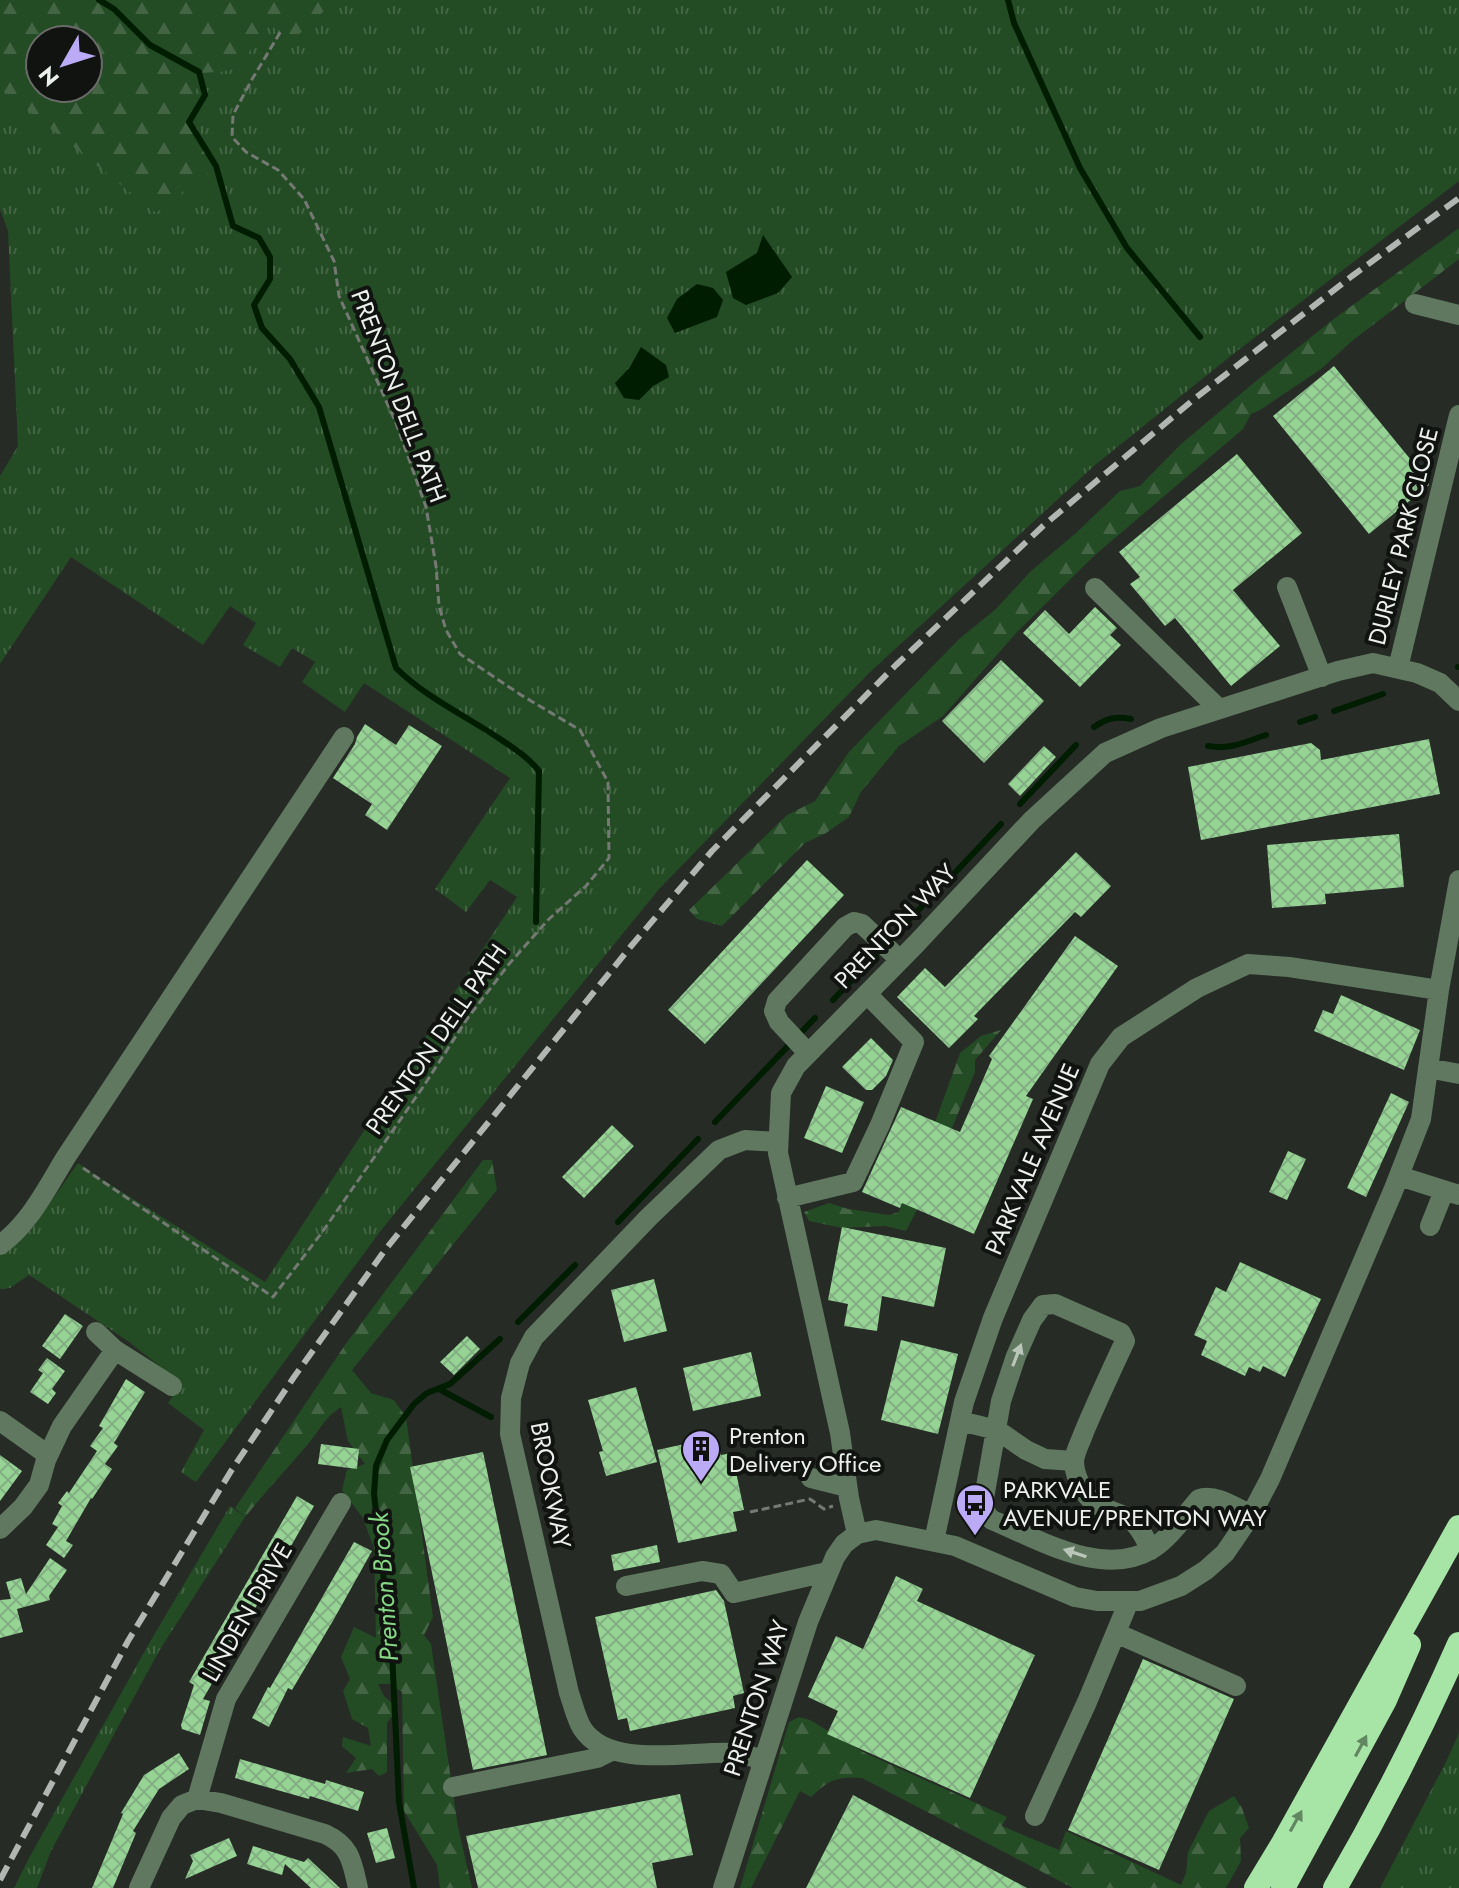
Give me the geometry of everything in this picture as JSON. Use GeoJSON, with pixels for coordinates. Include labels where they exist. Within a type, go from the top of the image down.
{"type":"FeatureCollection","features":[{"type":"Feature","properties":{"kind":"highway"},"geometry":{"type":"LineString","coordinates":[[1256,1888],[1459,1527]]}},
{"type":"Feature","properties":{"kind":"highway"},"geometry":{"type":"LineString","coordinates":[[1283,1888],[1385,1700],[1459,1533]]}},
{"type":"Feature","properties":{"kind":"highway"},"geometry":{"type":"LineString","coordinates":[[1344,1888],[1459,1644]]}},
{"type":"Feature","properties":{"kind":"highway"},"geometry":{"type":"LineString","coordinates":[[1335,1888],[1369,1831]]}},
{"type":"Feature","properties":{"kind":"street"},"geometry":{"type":"LineString","coordinates":[[1415,304],[1459,315]]}},
{"type":"Feature","properties":{"kind":"street","name":"DURLEY PARK CLOSE"},"geometry":{"type":"LineString","coordinates":[[1398,668],[1451,486],[1459,415]]}},
{"type":"Feature","properties":{"kind":"street"},"geometry":{"type":"LineString","coordinates":[[1287,587],[1322,677]]}},
{"type":"Feature","properties":{"kind":"street"},"geometry":{"type":"LineString","coordinates":[[1095,588],[1219,709]]}},
{"type":"Feature","properties":{"kind":"street","name":"PRENTON WAY"},"geometry":{"type":"LineString","coordinates":[[723,1888],[808,1622],[835,1557],[844,1544],[857,1534],[840,1433],[778,1153],[781,1093],[796,1066],[1032,820],[1105,753],[1161,728],[1373,663],[1417,673],[1440,683],[1459,701]]}},
{"type":"Feature","properties":{"kind":"street"},"geometry":{"type":"LineString","coordinates":[[0,1245],[11,1237],[35,1208],[344,737]]}},
{"type":"Feature","properties":{"kind":"street"},"geometry":{"type":"LineString","coordinates":[[857,1534],[876,1530],[934,1541],[967,1551],[1075,1597],[1097,1601],[1140,1601],[1162,1594],[1206,1570],[1225,1553],[1251,1515],[1276,1465],[1421,1119],[1439,990],[1459,880]]}},
{"type":"Feature","properties":{"kind":"street"},"geometry":{"type":"LineString","coordinates":[[808,1053],[779,1022],[774,1011],[777,1001],[845,927],[854,922],[862,924],[900,960]]}},
{"type":"Feature","properties":{"kind":"street","name":"PARKVALE AVENUE"},"geometry":{"type":"LineString","coordinates":[[934,1541],[964,1402],[993,1318],[1100,1064],[1121,1037],[1197,988],[1248,964],[1289,967],[1439,990]]}},
{"type":"Feature","properties":{"kind":"street"},"geometry":{"type":"LineString","coordinates":[[787,1198],[853,1182],[914,1042],[867,994]]}},
{"type":"Feature","properties":{"kind":"street"},"geometry":{"type":"LineString","coordinates":[[1428,1068],[1459,1074]]}},
{"type":"Feature","properties":{"kind":"street","name":"BROOKWAY"},"geometry":{"type":"LineString","coordinates":[[764,1760],[736,1753],[645,1756],[613,1750],[594,1740],[582,1728],[569,1693],[510,1434],[511,1398],[520,1363],[534,1337],[649,1217],[719,1150],[745,1140],[778,1142]]}},
{"type":"Feature","properties":{"kind":"street"},"geometry":{"type":"LineString","coordinates":[[1399,1176],[1452,1193],[1430,1226]]}},
{"type":"Feature","properties":{"kind":"street"},"geometry":{"type":"LineString","coordinates":[[1151,1550],[1132,1520],[1091,1501],[1082,1488],[1074,1461],[1125,1341],[1121,1333],[1055,1304],[1043,1305],[1032,1320],[1016,1356],[1001,1401],[984,1498],[987,1516],[1083,1557],[1112,1560],[1151,1550],[1204,1496],[1251,1515]]}},
{"type":"Feature","properties":{"kind":"street"},"geometry":{"type":"LineString","coordinates":[[96,1332],[115,1350],[172,1386]]}},
{"type":"Feature","properties":{"kind":"street"},"geometry":{"type":"LineString","coordinates":[[0,1529],[23,1507],[39,1485],[48,1455],[62,1426],[115,1350]]}},
{"type":"Feature","properties":{"kind":"street"},"geometry":{"type":"LineString","coordinates":[[0,1421],[48,1455]]}},
{"type":"Feature","properties":{"kind":"street"},"geometry":{"type":"LineString","coordinates":[[960,1421],[997,1430],[1045,1459],[1074,1461]]}},
{"type":"Feature","properties":{"kind":"street"},"geometry":{"type":"LineString","coordinates":[[811,1478],[848,1494]]}},
{"type":"Feature","properties":{"kind":"street","name":"LINDEN DRIVE"},"geometry":{"type":"LineString","coordinates":[[197,1799],[226,1699],[341,1503]]}},
{"type":"Feature","properties":{"kind":"street"},"geometry":{"type":"LineString","coordinates":[[626,1586],[702,1571],[721,1574],[734,1593],[827,1572]]}},
{"type":"Feature","properties":{"kind":"street"},"geometry":{"type":"LineString","coordinates":[[1035,1816],[1129,1601]]}},
{"type":"Feature","properties":{"kind":"street"},"geometry":{"type":"LineString","coordinates":[[1116,1633],[1236,1686]]}},
{"type":"Feature","properties":{"kind":"street"},"geometry":{"type":"LineString","coordinates":[[453,1787],[597,1758],[613,1750]]}},
{"type":"Feature","properties":{"kind":"street"},"geometry":{"type":"LineString","coordinates":[[139,1888],[171,1818],[182,1805],[197,1799],[221,1803],[340,1841],[352,1862],[358,1888]]}},
{"type":"Feature","properties":{"kind":"path","name":"PRENTON DELL PATH"},"geometry":{"type":"LineString","coordinates":[[66,1157],[273,1297],[323,1231],[467,1019],[509,964],[549,919],[586,886],[609,858],[608,782],[580,730],[460,654],[446,630],[439,606],[426,507],[396,423],[339,296],[334,261],[304,199],[278,170],[246,152],[232,137],[233,115],[281,31]]}},
{"type":"Feature","properties":{"kind":"path"},"geometry":{"type":"LineString","coordinates":[[750,1512],[810,1499],[824,1509],[848,1494]]}},
{"type":"Feature","properties":{"kind":"green space"},"geometry":{"type":"Polygon","coordinates":[[[0,0],[1459,0],[1459,181],[1232,355],[1095,465],[868,674],[660,888],[382,1229],[196,1482],[181,1472],[204,1430],[168,1403],[181,1383],[129,1342],[29,1275],[10,1288],[0,1289],[0,1247],[31,1230],[78,1163],[265,1282],[517,897],[490,880],[466,912],[435,889],[510,778],[364,683],[345,712],[302,682],[315,662],[292,648],[280,667],[243,645],[256,623],[230,606],[203,645],[71,557],[0,664],[0,476],[18,446],[8,231],[0,209],[0,0]]]}},
{"type":"Feature","properties":{"kind":"green space"},"geometry":{"type":"Polygon","coordinates":[[[0,0],[336,0],[296,37],[266,25],[239,68],[200,73],[189,122],[216,166],[156,213],[0,88],[0,0]]]}},
{"type":"Feature","properties":{"kind":"green space"},"geometry":{"type":"Polygon","coordinates":[[[1459,228],[1459,259],[1352,341],[1321,369],[1251,414],[1243,429],[1095,555],[1018,631],[943,716],[899,746],[861,792],[849,817],[805,843],[722,926],[697,919],[689,910],[787,815],[815,801],[849,752],[959,639],[996,609],[1031,571],[1120,491],[1140,486],[1180,445],[1256,381],[1335,318],[1459,228]]]}},
{"type":"Feature","properties":{"kind":"green space"},"geometry":{"type":"Polygon","coordinates":[[[1001,1030],[975,1060],[975,1072],[924,1196],[906,1231],[885,1226],[842,1228],[809,1221],[804,1212],[829,1203],[889,1215],[899,1212],[960,1053],[981,1036],[1001,1030]]]}},
{"type":"Feature","properties":{"kind":"green space"},"geometry":{"type":"Polygon","coordinates":[[[483,1160],[492,1160],[497,1190],[352,1370],[371,1393],[394,1400],[406,1417],[433,1617],[424,1635],[431,1644],[458,1827],[472,1888],[440,1888],[437,1865],[404,1811],[402,1692],[390,1684],[378,1684],[384,1696],[398,1708],[387,1723],[387,1772],[379,1776],[372,1769],[346,1773],[356,1758],[342,1746],[343,1737],[371,1746],[368,1728],[352,1719],[343,1691],[350,1679],[341,1657],[354,1627],[376,1638],[374,1548],[363,1518],[342,1490],[347,1470],[365,1464],[348,1441],[341,1407],[326,1420],[245,1517],[235,1508],[345,1345],[483,1160]]]}},
{"type":"Feature","properties":{"kind":"green space"},"geometry":{"type":"Polygon","coordinates":[[[230,1506],[245,1517],[159,1651],[51,1851],[37,1888],[14,1888],[147,1647],[230,1506]]]}},
{"type":"Feature","properties":{"kind":"green space"},"geometry":{"type":"Polygon","coordinates":[[[799,1717],[810,1720],[865,1753],[1007,1817],[1002,1826],[1059,1850],[1066,1831],[1181,1885],[1186,1873],[1188,1852],[1209,1811],[1234,1796],[1249,1828],[1240,1838],[1241,1861],[1226,1888],[1073,1888],[862,1778],[846,1778],[834,1780],[811,1797],[800,1791],[751,1888],[740,1888],[789,1722],[799,1717]]]}},
{"type":"Feature","properties":{"kind":"green space"},"geometry":{"type":"Polygon","coordinates":[[[1459,1733],[1459,1888],[1380,1888],[1446,1762],[1459,1733]]]}},
{"type":"Feature","properties":{"kind":"shaded area"},"geometry":{"type":"Polygon","coordinates":[[[763,235],[792,277],[778,293],[746,305],[733,298],[726,272],[757,253],[763,235]]]}},
{"type":"Feature","properties":{"kind":"shaded area"},"geometry":{"type":"Polygon","coordinates":[[[697,284],[713,288],[723,300],[717,317],[675,333],[667,318],[677,299],[697,284]]]}},
{"type":"Feature","properties":{"kind":"shaded area"},"geometry":{"type":"Polygon","coordinates":[[[641,347],[666,365],[669,377],[653,386],[639,400],[624,398],[615,383],[630,367],[641,347]]]}},
{"type":"Feature","properties":{"kind":"building"},"geometry":{"type":"Polygon","coordinates":[[[1334,366],[1429,482],[1369,534],[1273,416],[1334,366]]]}},
{"type":"Feature","properties":{"kind":"building"},"geometry":{"type":"Polygon","coordinates":[[[1237,454],[1302,533],[1233,590],[1280,646],[1231,686],[1175,618],[1165,626],[1130,584],[1140,577],[1119,552],[1237,454]]]}},
{"type":"Feature","properties":{"kind":"building"},"geometry":{"type":"Polygon","coordinates":[[[1095,607],[1117,628],[1110,635],[1121,645],[1080,687],[1023,633],[1045,610],[1069,634],[1095,607]]]}},
{"type":"Feature","properties":{"kind":"building"},"geometry":{"type":"Polygon","coordinates":[[[1001,660],[1044,701],[984,763],[942,721],[1001,660]]]}},
{"type":"Feature","properties":{"kind":"building"},"geometry":{"type":"Polygon","coordinates":[[[365,724],[396,745],[409,725],[442,746],[387,830],[365,815],[372,804],[333,778],[365,724]]]}},
{"type":"Feature","properties":{"kind":"building"},"geometry":{"type":"Polygon","coordinates":[[[1429,739],[1440,794],[1201,840],[1188,767],[1311,743],[1320,750],[1321,760],[1429,739]]]}},
{"type":"Feature","properties":{"kind":"building"},"geometry":{"type":"Polygon","coordinates":[[[1044,746],[1056,757],[1020,796],[1008,784],[1044,746]]]}},
{"type":"Feature","properties":{"kind":"building"},"geometry":{"type":"Polygon","coordinates":[[[1399,834],[1404,887],[1325,894],[1326,904],[1272,908],[1267,845],[1399,834]]]}},
{"type":"Feature","properties":{"kind":"building"},"geometry":{"type":"Polygon","coordinates":[[[1076,852],[1111,886],[1081,917],[1075,912],[974,1016],[978,1019],[949,1048],[897,997],[925,968],[945,987],[1076,852]]]}},
{"type":"Feature","properties":{"kind":"building"},"geometry":{"type":"Polygon","coordinates":[[[807,860],[844,895],[705,1044],[668,1010],[807,860]]]}},
{"type":"Feature","properties":{"kind":"building"},"geometry":{"type":"Polygon","coordinates":[[[1075,936],[1118,966],[1026,1096],[1033,1099],[974,1234],[902,1203],[900,1208],[862,1192],[901,1107],[960,1132],[992,1059],[989,1056],[1075,936]]]}},
{"type":"Feature","properties":{"kind":"building"},"geometry":{"type":"Polygon","coordinates":[[[1341,995],[1420,1030],[1404,1070],[1314,1031],[1323,1010],[1333,1014],[1341,995]]]}},
{"type":"Feature","properties":{"kind":"building"},"geometry":{"type":"Polygon","coordinates":[[[871,1038],[893,1060],[886,1076],[872,1090],[866,1090],[842,1067],[871,1038]]]}},
{"type":"Feature","properties":{"kind":"building"},"geometry":{"type":"Polygon","coordinates":[[[826,1086],[864,1102],[842,1153],[804,1138],[826,1086]]]}},
{"type":"Feature","properties":{"kind":"building"},"geometry":{"type":"Polygon","coordinates":[[[1391,1093],[1409,1102],[1366,1197],[1347,1188],[1391,1093]]]}},
{"type":"Feature","properties":{"kind":"building"},"geometry":{"type":"Polygon","coordinates":[[[612,1125],[634,1146],[584,1198],[562,1177],[612,1125]]]}},
{"type":"Feature","properties":{"kind":"building"},"geometry":{"type":"Polygon","coordinates":[[[1288,1151],[1306,1159],[1287,1200],[1269,1192],[1288,1151]]]}},
{"type":"Feature","properties":{"kind":"building"},"geometry":{"type":"Polygon","coordinates":[[[842,1227],[946,1248],[934,1307],[882,1296],[877,1331],[844,1326],[848,1304],[828,1300],[842,1227]]]}},
{"type":"Feature","properties":{"kind":"building"},"geometry":{"type":"Polygon","coordinates":[[[1240,1262],[1321,1299],[1285,1377],[1263,1366],[1260,1372],[1249,1367],[1245,1376],[1201,1355],[1207,1341],[1194,1335],[1216,1287],[1226,1292],[1240,1262]]]}},
{"type":"Feature","properties":{"kind":"building"},"geometry":{"type":"Polygon","coordinates":[[[654,1279],[667,1331],[624,1342],[611,1290],[654,1279]]]}},
{"type":"Feature","properties":{"kind":"building"},"geometry":{"type":"Polygon","coordinates":[[[65,1314],[83,1326],[60,1359],[42,1346],[65,1314]]]}},
{"type":"Feature","properties":{"kind":"building"},"geometry":{"type":"Polygon","coordinates":[[[467,1336],[480,1349],[454,1375],[440,1362],[467,1336]]]}},
{"type":"Feature","properties":{"kind":"building"},"geometry":{"type":"Polygon","coordinates":[[[901,1340],[958,1354],[938,1434],[881,1420],[901,1340]]]}},
{"type":"Feature","properties":{"kind":"building"},"geometry":{"type":"Polygon","coordinates":[[[751,1352],[761,1396],[693,1411],[683,1368],[751,1352]]]}},
{"type":"Feature","properties":{"kind":"building"},"geometry":{"type":"Polygon","coordinates":[[[47,1358],[65,1371],[52,1389],[56,1393],[48,1404],[30,1392],[43,1373],[38,1370],[47,1358]]]}},
{"type":"Feature","properties":{"kind":"building"},"geometry":{"type":"Polygon","coordinates":[[[126,1379],[145,1392],[114,1443],[118,1446],[105,1464],[112,1469],[66,1541],[73,1545],[64,1558],[46,1545],[58,1527],[52,1524],[62,1506],[58,1503],[67,1491],[69,1493],[97,1451],[90,1446],[103,1428],[99,1426],[126,1379]]]}},
{"type":"Feature","properties":{"kind":"building"},"geometry":{"type":"Polygon","coordinates":[[[636,1387],[657,1462],[606,1476],[599,1452],[603,1451],[588,1400],[636,1387]]]}},
{"type":"Feature","properties":{"kind":"building","name":"Prenton Delivery Office"},"geometry":{"type":"Polygon","coordinates":[[[717,1437],[721,1455],[732,1453],[744,1510],[733,1512],[737,1531],[678,1543],[657,1450],[717,1437]]]}},
{"type":"Feature","properties":{"kind":"building"},"geometry":{"type":"Polygon","coordinates":[[[321,1444],[359,1449],[357,1469],[318,1464],[321,1444]]]}},
{"type":"Feature","properties":{"kind":"building"},"geometry":{"type":"Polygon","coordinates":[[[483,1452],[547,1755],[473,1770],[410,1467],[483,1452]]]}},
{"type":"Feature","properties":{"kind":"building"},"geometry":{"type":"Polygon","coordinates":[[[0,1455],[22,1471],[0,1501],[0,1455]]]}},
{"type":"Feature","properties":{"kind":"building"},"geometry":{"type":"Polygon","coordinates":[[[297,1496],[314,1506],[203,1699],[210,1701],[200,1735],[182,1729],[194,1685],[189,1682],[297,1496]]]}},
{"type":"Feature","properties":{"kind":"building"},"geometry":{"type":"Polygon","coordinates":[[[354,1542],[372,1551],[292,1690],[288,1688],[269,1727],[252,1718],[354,1542]]]}},
{"type":"Feature","properties":{"kind":"building"},"geometry":{"type":"Polygon","coordinates":[[[657,1545],[660,1562],[614,1571],[611,1555],[657,1545]]]}},
{"type":"Feature","properties":{"kind":"building"},"geometry":{"type":"Polygon","coordinates":[[[50,1558],[67,1570],[49,1596],[50,1600],[17,1609],[23,1632],[0,1638],[0,1600],[11,1599],[6,1582],[21,1578],[26,1594],[50,1558]]]}},
{"type":"Feature","properties":{"kind":"building"},"geometry":{"type":"Polygon","coordinates":[[[896,1576],[923,1589],[917,1601],[1035,1655],[970,1798],[827,1734],[838,1711],[808,1697],[836,1636],[863,1649],[896,1576]]]}},
{"type":"Feature","properties":{"kind":"building"},"geometry":{"type":"Polygon","coordinates":[[[716,1590],[724,1601],[744,1693],[733,1696],[735,1708],[630,1731],[627,1718],[618,1720],[595,1617],[716,1590]]]}},
{"type":"Feature","properties":{"kind":"building"},"geometry":{"type":"Polygon","coordinates":[[[1143,1659],[1234,1699],[1159,1870],[1068,1830],[1143,1659]]]}},
{"type":"Feature","properties":{"kind":"building"},"geometry":{"type":"Polygon","coordinates":[[[179,1753],[189,1769],[159,1789],[133,1831],[136,1833],[113,1888],[92,1888],[121,1813],[144,1775],[179,1753]]]}},
{"type":"Feature","properties":{"kind":"building"},"geometry":{"type":"Polygon","coordinates":[[[240,1759],[364,1792],[358,1811],[235,1778],[240,1759]]]}},
{"type":"Feature","properties":{"kind":"building"},"geometry":{"type":"Polygon","coordinates":[[[680,1794],[693,1855],[652,1863],[657,1888],[478,1888],[466,1836],[680,1794]]]}},
{"type":"Feature","properties":{"kind":"building"},"geometry":{"type":"Polygon","coordinates":[[[853,1795],[1027,1888],[806,1888],[853,1795]]]}},
{"type":"Feature","properties":{"kind":"building"},"geometry":{"type":"Polygon","coordinates":[[[387,1828],[395,1858],[376,1863],[367,1833],[387,1828]]]}},
{"type":"Feature","properties":{"kind":"building"},"geometry":{"type":"Polygon","coordinates":[[[229,1838],[237,1856],[185,1879],[193,1861],[190,1855],[229,1838]]]}},
{"type":"Feature","properties":{"kind":"building"},"geometry":{"type":"Polygon","coordinates":[[[253,1846],[304,1862],[308,1858],[340,1888],[311,1888],[285,1864],[282,1875],[247,1864],[253,1846]]]}},
{"type":"Feature","properties":{"kind":"waterway"},"geometry":{"type":"LineString","coordinates":[[99,0],[114,9],[150,45],[199,72],[205,95],[189,122],[216,166],[233,226],[259,238],[270,257],[270,279],[254,305],[262,328],[290,359],[319,407],[396,668],[433,697],[516,750],[539,771],[536,922]]}},
{"type":"Feature","properties":{"kind":"waterway"},"geometry":{"type":"LineString","coordinates":[[1008,0],[1014,23],[1080,168],[1127,248],[1200,337]]}},
{"type":"Feature","properties":{"kind":"waterway","name":"Prenton Brook"},"geometry":{"type":"LineString","coordinates":[[1334,711],[1383,694]]}},
{"type":"Feature","properties":{"kind":"waterway","name":"Prenton Brook"},"geometry":{"type":"LineString","coordinates":[[1300,722],[1315,717]]}},
{"type":"Feature","properties":{"kind":"waterway","name":"Prenton Brook"},"geometry":{"type":"LineString","coordinates":[[1094,727],[1112,718],[1131,719]]}},
{"type":"Feature","properties":{"kind":"waterway","name":"Prenton Brook"},"geometry":{"type":"LineString","coordinates":[[1208,746],[1230,746],[1266,735]]}},
{"type":"Feature","properties":{"kind":"waterway","name":"Prenton Brook"},"geometry":{"type":"LineString","coordinates":[[1020,804],[1076,745]]}},
{"type":"Feature","properties":{"kind":"waterway","name":"Prenton Brook"},"geometry":{"type":"LineString","coordinates":[[951,877],[1001,824]]}},
{"type":"Feature","properties":{"kind":"waterway","name":"Prenton Brook"},"geometry":{"type":"LineString","coordinates":[[894,935],[933,895]]}},
{"type":"Feature","properties":{"kind":"waterway","name":"Prenton Brook"},"geometry":{"type":"LineString","coordinates":[[833,1000],[876,955]]}},
{"type":"Feature","properties":{"kind":"waterway","name":"Prenton Brook"},"geometry":{"type":"LineString","coordinates":[[715,1122],[815,1018]]}},
{"type":"Feature","properties":{"kind":"waterway","name":"Prenton Brook"},"geometry":{"type":"LineString","coordinates":[[618,1222],[698,1139]]}},
{"type":"Feature","properties":{"kind":"waterway","name":"Prenton Brook"},"geometry":{"type":"LineString","coordinates":[[518,1322],[575,1265]]}},
{"type":"Feature","properties":{"kind":"waterway","name":"Prenton Brook"},"geometry":{"type":"LineString","coordinates":[[414,1888],[399,1802],[392,1651],[374,1494],[376,1466],[387,1440],[414,1404],[427,1393],[450,1384],[500,1339]]}},
{"type":"Feature","properties":{"kind":"waterway"},"geometry":{"type":"LineString","coordinates":[[439,1389],[491,1417]]}},
{"type":"Feature","properties":{"kind":"railway"},"geometry":{"type":"LineString","coordinates":[[0,1880],[128,1641],[231,1471],[294,1377],[385,1250],[712,851],[896,665],[1043,526],[1193,400],[1352,276],[1459,198]]}},
{"type":"Feature","properties":{"kind":"place","name":"Prenton Delivery Office"},"geometry":{"type":"Point","coordinates":[701,1483]}},
{"type":"Feature","properties":{"kind":"place","name":"PARKVALE AVENUE/PRENTON WAY"},"geometry":{"type":"Point","coordinates":[975,1537]}}]}
